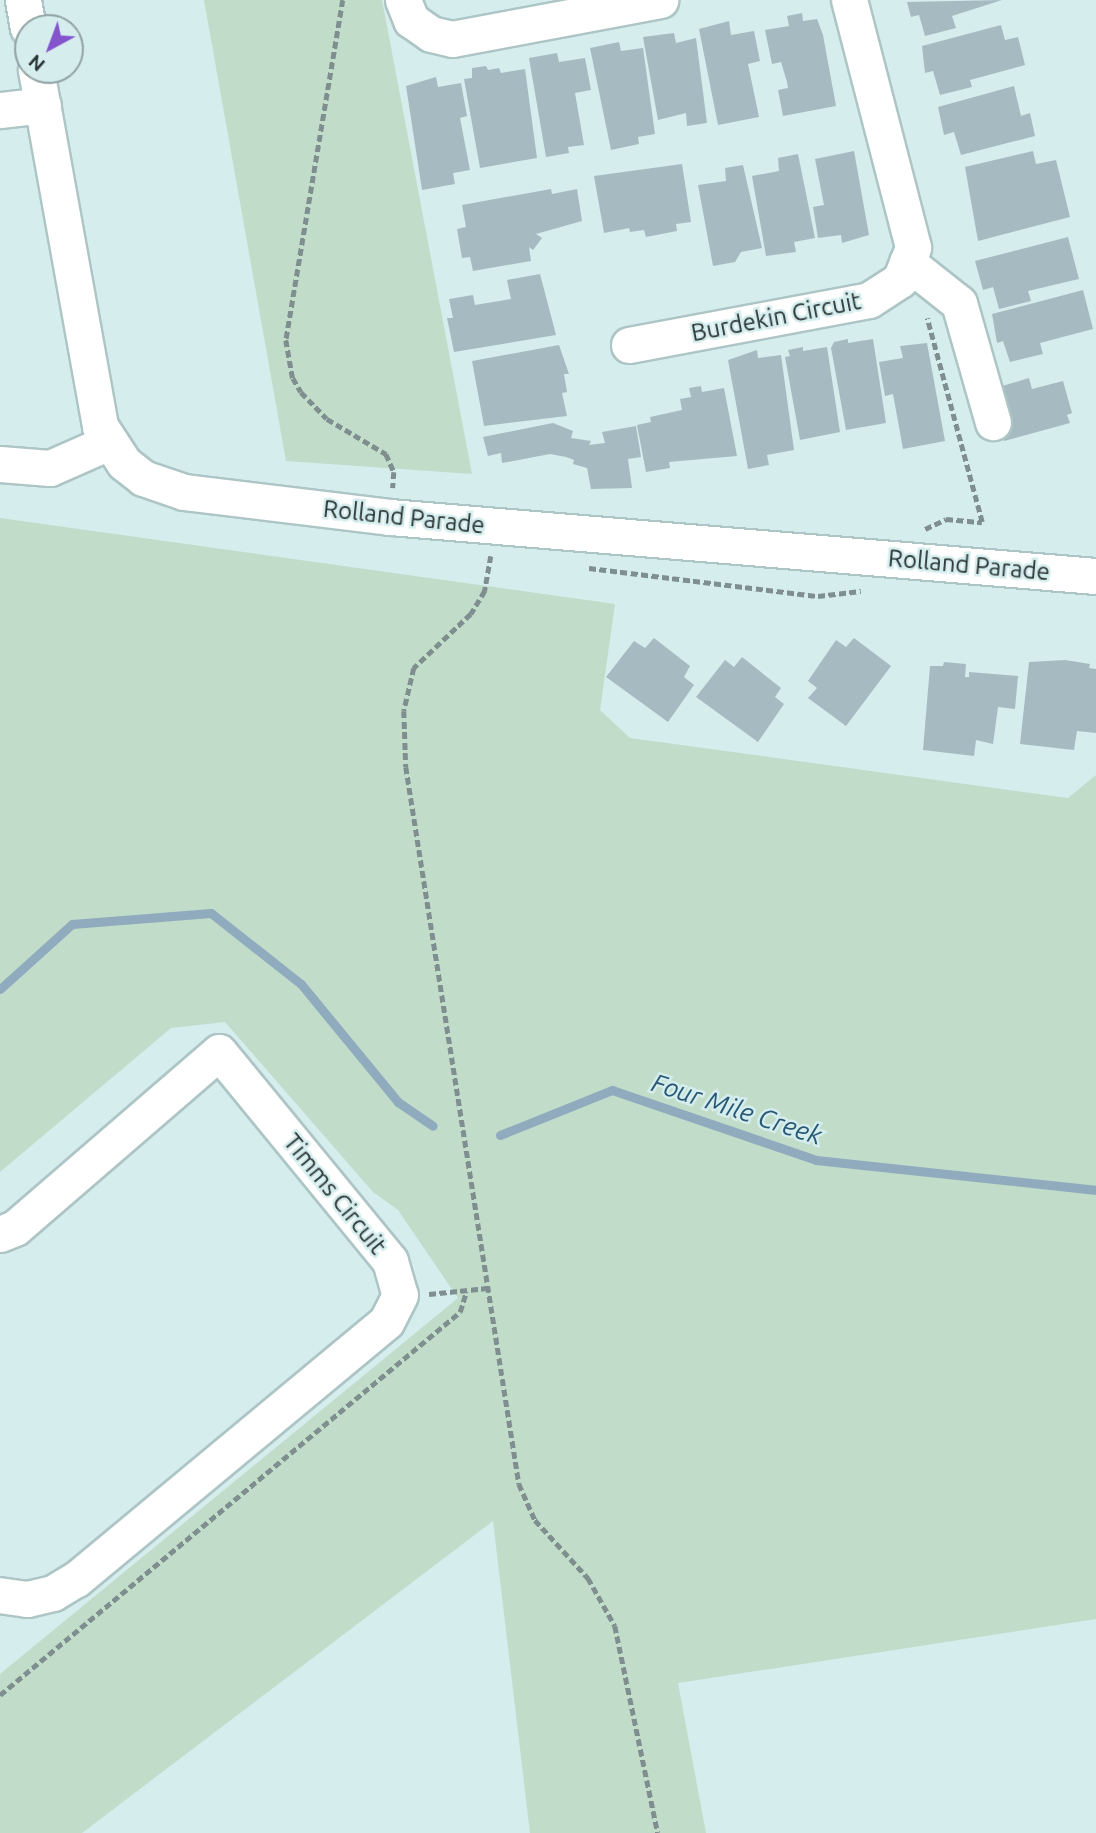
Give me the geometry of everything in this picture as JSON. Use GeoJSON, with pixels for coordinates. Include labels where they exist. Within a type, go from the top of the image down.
{"type":"FeatureCollection","features":[{"type":"Feature","properties":{"kind":"street"},"geometry":{"type":"LineString","coordinates":[[403,0],[411,20],[431,34],[452,39],[660,0]]}},
{"type":"Feature","properties":{"kind":"street"},"geometry":{"type":"LineString","coordinates":[[849,0],[913,247],[904,271],[960,303],[993,422]]}},
{"type":"Feature","properties":{"kind":"street","name":"Rolland Parade"},"geometry":{"type":"LineString","coordinates":[[39,84],[100,426],[107,443],[124,463],[160,486],[390,517],[1096,576]]}},
{"type":"Feature","properties":{"kind":"street"},"geometry":{"type":"LineString","coordinates":[[0,110],[43,105]]}},
{"type":"Feature","properties":{"kind":"street","name":"Burdekin Circuit"},"geometry":{"type":"LineString","coordinates":[[629,345],[869,300],[904,271]]}},
{"type":"Feature","properties":{"kind":"street"},"geometry":{"type":"LineString","coordinates":[[0,464],[50,468],[107,443]]}},
{"type":"Feature","properties":{"kind":"street","name":"Timms Circuit"},"geometry":{"type":"LineString","coordinates":[[0,1234],[15,1228],[219,1052],[390,1261],[400,1295]]}},
{"type":"Feature","properties":{"kind":"street"},"geometry":{"type":"LineString","coordinates":[[0,1595],[27,1599],[53,1593],[76,1579],[386,1321],[400,1295]]}},
{"type":"Feature","properties":{"kind":"path"},"geometry":{"type":"LineString","coordinates":[[343,0],[286,340],[293,378],[314,407],[343,430],[376,446],[392,463],[390,517]]}},
{"type":"Feature","properties":{"kind":"path"},"geometry":{"type":"LineString","coordinates":[[904,271],[920,293],[982,522],[946,519],[932,524],[922,531],[916,560]]}},
{"type":"Feature","properties":{"kind":"path"},"geometry":{"type":"LineString","coordinates":[[478,555],[504,557]]}},
{"type":"Feature","properties":{"kind":"path"},"geometry":{"type":"LineString","coordinates":[[491,556],[485,591],[471,614],[414,668],[408,686],[403,739],[488,1288],[526,1504],[588,1578],[615,1626],[658,1833]]}},
{"type":"Feature","properties":{"kind":"path"},"geometry":{"type":"LineString","coordinates":[[584,568],[818,596],[864,590]]}},
{"type":"Feature","properties":{"kind":"path"},"geometry":{"type":"LineString","coordinates":[[400,1295],[466,1292],[488,1288]]}},
{"type":"Feature","properties":{"kind":"path"},"geometry":{"type":"LineString","coordinates":[[0,1695],[460,1312],[466,1292]]}},
{"type":"Feature","properties":{"kind":"green space"},"geometry":{"type":"Polygon","coordinates":[[[204,0],[382,0],[472,474],[286,461],[204,0]]]}},
{"type":"Feature","properties":{"kind":"green space"},"geometry":{"type":"Polygon","coordinates":[[[0,518],[615,604],[600,710],[630,738],[1068,798],[1096,775],[1096,1619],[678,1683],[706,1833],[530,1833],[493,1521],[82,1833],[0,1833],[0,1674],[458,1298],[398,1210],[373,1192],[225,1022],[171,1028],[0,1172],[0,518]]]}},
{"type":"Feature","properties":{"kind":"building"},"geometry":{"type":"Polygon","coordinates":[[[1002,0],[952,16],[956,28],[925,36],[919,15],[911,17],[907,2],[1002,0]]]}},
{"type":"Feature","properties":{"kind":"building"},"geometry":{"type":"Polygon","coordinates":[[[802,13],[803,21],[817,19],[823,35],[836,106],[783,116],[778,90],[788,88],[787,82],[781,62],[772,64],[765,30],[789,26],[787,16],[802,13]]]}},
{"type":"Feature","properties":{"kind":"building"},"geometry":{"type":"Polygon","coordinates":[[[729,21],[731,35],[754,31],[760,61],[748,64],[759,117],[718,125],[699,29],[729,21]]]}},
{"type":"Feature","properties":{"kind":"building"},"geometry":{"type":"Polygon","coordinates":[[[1001,25],[1005,40],[1018,37],[1025,65],[970,80],[972,87],[940,95],[933,71],[925,73],[922,46],[1001,25]]]}},
{"type":"Feature","properties":{"kind":"building"},"geometry":{"type":"Polygon","coordinates":[[[674,33],[676,43],[696,38],[707,123],[687,126],[686,113],[658,120],[643,37],[674,33]]]}},
{"type":"Feature","properties":{"kind":"building"},"geometry":{"type":"Polygon","coordinates":[[[619,42],[621,51],[643,48],[655,134],[638,137],[639,144],[611,150],[590,48],[619,42]]]}},
{"type":"Feature","properties":{"kind":"building"},"geometry":{"type":"Polygon","coordinates":[[[557,53],[559,62],[585,58],[591,90],[575,93],[584,145],[568,147],[569,153],[546,157],[529,58],[557,53]]]}},
{"type":"Feature","properties":{"kind":"building"},"geometry":{"type":"Polygon","coordinates":[[[486,66],[488,70],[499,68],[501,73],[525,69],[537,158],[480,168],[464,79],[472,78],[472,68],[486,66]]]}},
{"type":"Feature","properties":{"kind":"building"},"geometry":{"type":"Polygon","coordinates":[[[436,77],[438,87],[461,83],[467,116],[460,118],[470,170],[453,173],[455,184],[422,190],[406,86],[436,77]]]}},
{"type":"Feature","properties":{"kind":"building"},"geometry":{"type":"Polygon","coordinates":[[[1014,86],[1021,116],[1030,113],[1035,136],[961,155],[954,132],[944,135],[938,107],[1014,86]]]}},
{"type":"Feature","properties":{"kind":"building"},"geometry":{"type":"Polygon","coordinates":[[[854,151],[869,235],[842,243],[841,235],[818,238],[813,207],[824,205],[815,159],[854,151]]]}},
{"type":"Feature","properties":{"kind":"building"},"geometry":{"type":"Polygon","coordinates":[[[1033,151],[1036,164],[1056,160],[1070,217],[978,241],[965,167],[1033,151]]]}},
{"type":"Feature","properties":{"kind":"building"},"geometry":{"type":"Polygon","coordinates":[[[798,154],[815,238],[794,242],[796,252],[766,256],[752,176],[779,171],[778,158],[798,154]]]}},
{"type":"Feature","properties":{"kind":"building"},"geometry":{"type":"Polygon","coordinates":[[[682,164],[691,222],[676,224],[677,231],[646,237],[644,230],[630,232],[629,228],[604,233],[594,176],[682,164]]]}},
{"type":"Feature","properties":{"kind":"building"},"geometry":{"type":"Polygon","coordinates":[[[743,165],[762,248],[741,252],[735,262],[713,266],[698,185],[726,181],[725,168],[743,165]]]}},
{"type":"Feature","properties":{"kind":"building"},"geometry":{"type":"Polygon","coordinates":[[[551,189],[552,194],[577,189],[582,221],[536,234],[542,238],[533,250],[529,247],[531,261],[473,271],[470,257],[462,258],[457,229],[466,227],[462,205],[551,189]]]}},
{"type":"Feature","properties":{"kind":"building"},"geometry":{"type":"Polygon","coordinates":[[[1068,237],[1079,279],[1028,291],[1031,301],[999,309],[993,287],[983,290],[975,261],[1068,237]]]}},
{"type":"Feature","properties":{"kind":"building"},"geometry":{"type":"Polygon","coordinates":[[[540,274],[556,335],[454,352],[447,318],[453,318],[449,299],[473,295],[475,305],[511,299],[507,280],[540,274]]]}},
{"type":"Feature","properties":{"kind":"building"},"geometry":{"type":"Polygon","coordinates":[[[1083,290],[1093,329],[1040,343],[1043,354],[1010,362],[1003,341],[997,343],[992,314],[1083,290]]]}},
{"type":"Feature","properties":{"kind":"building"},"geometry":{"type":"Polygon","coordinates":[[[848,339],[848,343],[873,339],[886,423],[846,430],[831,348],[834,342],[848,339]]]}},
{"type":"Feature","properties":{"kind":"building"},"geometry":{"type":"Polygon","coordinates":[[[927,343],[945,441],[903,449],[893,394],[885,396],[879,362],[903,358],[900,346],[927,343]]]}},
{"type":"Feature","properties":{"kind":"building"},"geometry":{"type":"Polygon","coordinates":[[[559,345],[569,374],[564,374],[567,392],[562,393],[567,416],[484,426],[472,361],[559,345]]]}},
{"type":"Feature","properties":{"kind":"building"},"geometry":{"type":"Polygon","coordinates":[[[803,347],[803,351],[827,347],[840,432],[800,440],[785,357],[790,356],[788,350],[803,347]]]}},
{"type":"Feature","properties":{"kind":"building"},"geometry":{"type":"Polygon","coordinates":[[[757,350],[758,358],[781,355],[794,450],[767,455],[769,465],[748,469],[728,360],[757,350]]]}},
{"type":"Feature","properties":{"kind":"building"},"geometry":{"type":"Polygon","coordinates":[[[1029,378],[1032,389],[1063,381],[1072,413],[1067,415],[1070,423],[1004,441],[995,413],[999,387],[1029,378]]]}},
{"type":"Feature","properties":{"kind":"building"},"geometry":{"type":"Polygon","coordinates":[[[701,386],[702,392],[724,388],[737,456],[669,462],[670,468],[646,472],[637,425],[651,422],[650,417],[682,410],[680,399],[691,397],[689,388],[701,386]]]}},
{"type":"Feature","properties":{"kind":"building"},"geometry":{"type":"Polygon","coordinates":[[[553,423],[573,431],[571,438],[591,441],[589,445],[605,443],[602,432],[636,426],[641,457],[628,459],[632,488],[591,489],[587,468],[573,464],[574,460],[566,457],[550,454],[502,463],[501,453],[488,456],[483,437],[553,423]]]}},
{"type":"Feature","properties":{"kind":"building"},"geometry":{"type":"Polygon","coordinates":[[[654,638],[690,666],[684,677],[694,685],[668,722],[606,677],[634,641],[645,648],[654,638]]]}},
{"type":"Feature","properties":{"kind":"building"},"geometry":{"type":"Polygon","coordinates":[[[854,638],[891,666],[846,726],[808,698],[817,688],[808,681],[836,640],[846,647],[854,638]]]}},
{"type":"Feature","properties":{"kind":"building"},"geometry":{"type":"Polygon","coordinates":[[[742,657],[781,688],[775,697],[784,704],[758,742],[696,697],[725,660],[734,667],[742,657]]]}},
{"type":"Feature","properties":{"kind":"building"},"geometry":{"type":"Polygon","coordinates":[[[1065,660],[1090,664],[1089,668],[1096,669],[1096,733],[1077,731],[1074,750],[1020,744],[1029,662],[1065,660]]]}},
{"type":"Feature","properties":{"kind":"building"},"geometry":{"type":"Polygon","coordinates":[[[944,662],[966,664],[965,677],[969,677],[969,672],[1018,676],[1015,709],[998,707],[993,744],[976,740],[974,756],[923,750],[930,666],[943,666],[944,662]]]}},
{"type":"Feature","properties":{"kind":"waterway","name":"Four Mile Creek"},"geometry":{"type":"LineString","coordinates":[[0,989],[72,924],[211,913],[301,984],[398,1102],[433,1126]]}},
{"type":"Feature","properties":{"kind":"waterway","name":"Four Mile Creek"},"geometry":{"type":"LineString","coordinates":[[500,1135],[612,1090],[816,1160],[1096,1190]]}}]}
